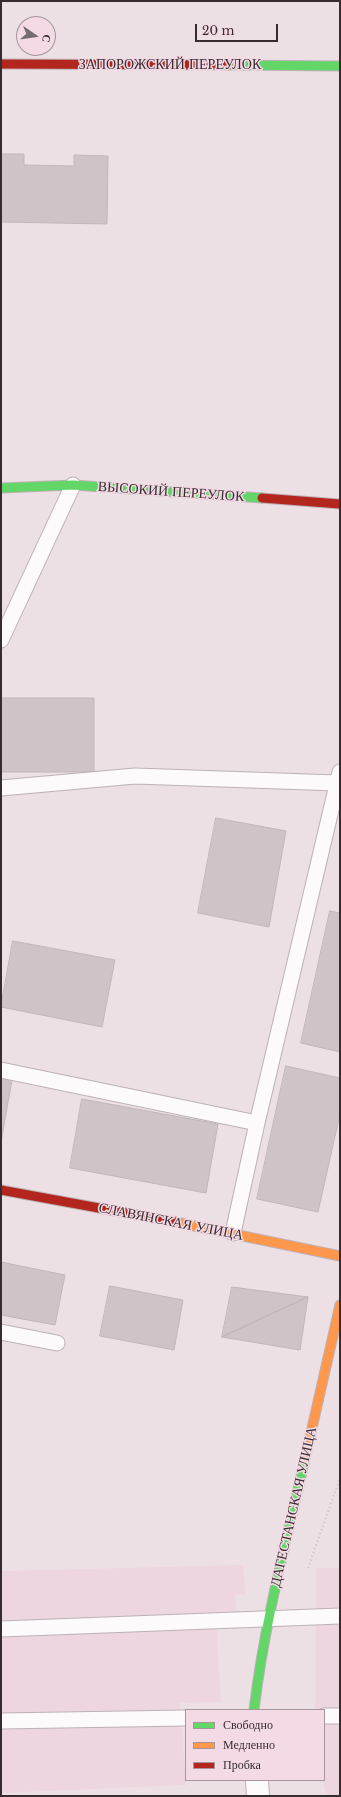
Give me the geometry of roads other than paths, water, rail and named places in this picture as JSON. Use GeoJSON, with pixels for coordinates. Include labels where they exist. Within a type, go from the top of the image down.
{"type":"FeatureCollection","features":[{"type":"Feature","properties":{"kind":"street","name":"ЗАПОРОЖСКИЙ ПЕРЕУЛОК"},"geometry":{"type":"LineString","coordinates":[[1,64],[340,66]]}},
{"type":"Feature","properties":{"kind":"street","name":"ВЫСОКИЙ ПЕРЕУЛОК"},"geometry":{"type":"LineString","coordinates":[[1,488],[73,485],[340,504]]}},
{"type":"Feature","properties":{"kind":"street","name":"СЛАВЯНСКАЯ УЛИЦА"},"geometry":{"type":"LineString","coordinates":[[1,1190],[234,1233],[340,1256]]}},
{"type":"Feature","properties":{"kind":"street","name":"ДАГЕСТАНСКАЯ УЛИЦА"},"geometry":{"type":"LineString","coordinates":[[254,1709],[259,1668],[268,1619],[340,1305]]}},
{"type":"Feature","properties":{"kind":"lane"},"geometry":{"type":"LineString","coordinates":[[1,640],[73,485]]}},
{"type":"Feature","properties":{"kind":"lane"},"geometry":{"type":"LineString","coordinates":[[1,788],[135,776],[339,778],[257,1123],[234,1233]]}},
{"type":"Feature","properties":{"kind":"lane"},"geometry":{"type":"LineString","coordinates":[[1,1070],[257,1123]]}},
{"type":"Feature","properties":{"kind":"lane"},"geometry":{"type":"LineString","coordinates":[[1,1332],[58,1343]]}},
{"type":"Feature","properties":{"kind":"lane"},"geometry":{"type":"LineString","coordinates":[[1,1629],[340,1616]]}},
{"type":"Feature","properties":{"kind":"lane"},"geometry":{"type":"LineString","coordinates":[[325,1716],[340,1716]]}},
{"type":"Feature","properties":{"kind":"lane"},"geometry":{"type":"LineString","coordinates":[[1,1720],[185,1718]]}}]}
